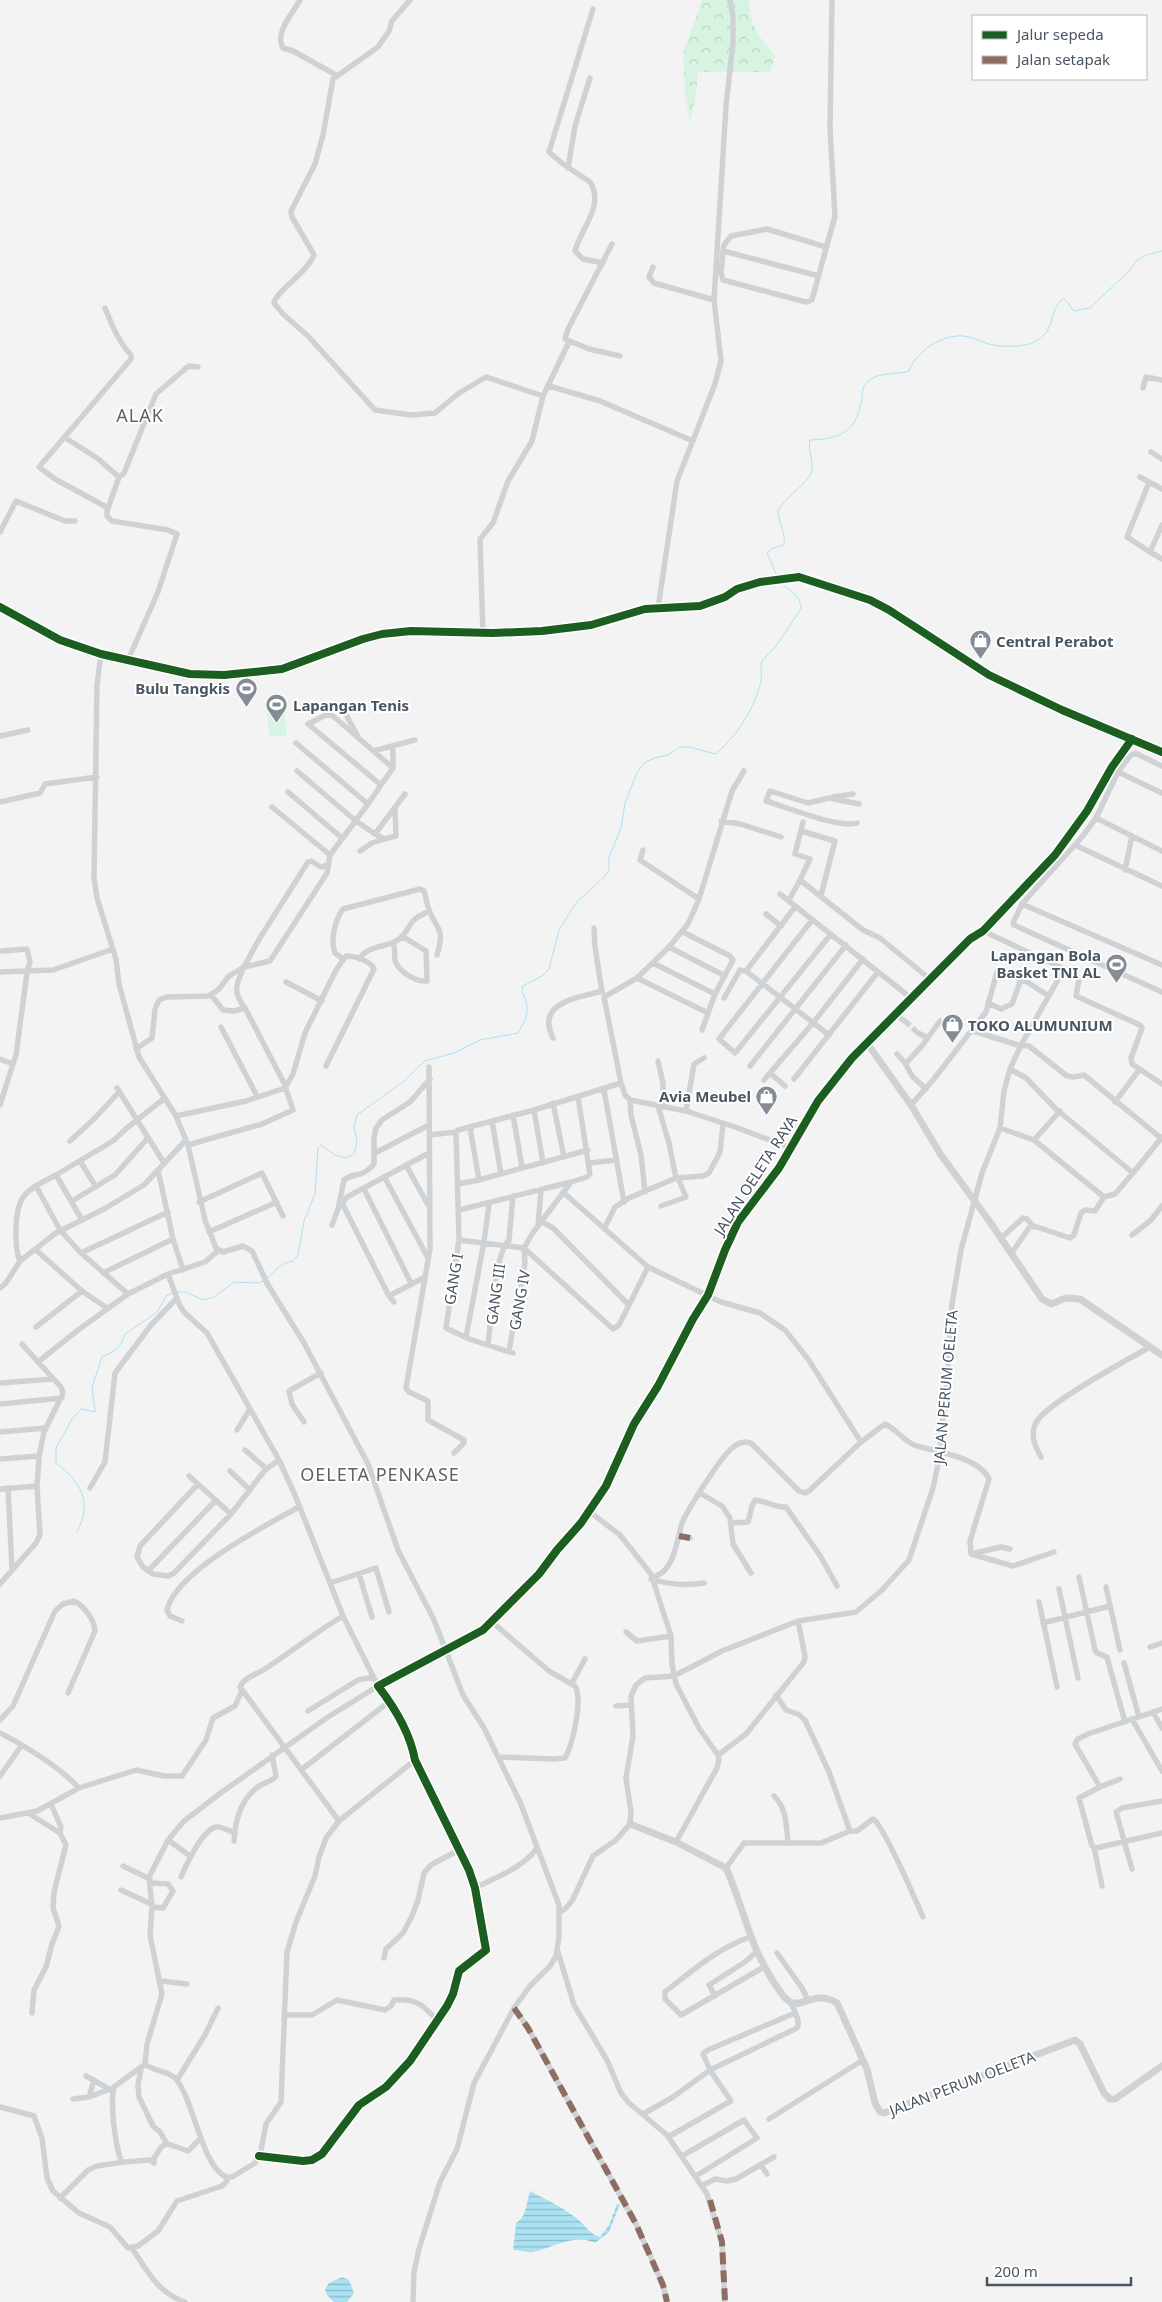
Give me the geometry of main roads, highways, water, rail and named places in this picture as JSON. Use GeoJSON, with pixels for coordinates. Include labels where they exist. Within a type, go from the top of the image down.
{"type":"FeatureCollection","features":[{"type":"Feature","properties":{"kind":"water"},"geometry":{"type":"Polygon","coordinates":[[[530,2191],[569,2213],[591,2233],[600,2237],[609,2225],[617,2204],[620,2204],[609,2232],[595,2243],[580,2239],[533,2252],[513,2250],[516,2223],[524,2213],[530,2191]]]}},
{"type":"Feature","properties":{"kind":"water"},"geometry":{"type":"Polygon","coordinates":[[[342,2277],[349,2280],[354,2293],[347,2302],[334,2302],[327,2295],[325,2289],[329,2283],[342,2277]]]}},
{"type":"Feature","properties":{"kind":"waterway"},"geometry":{"type":"LineString","coordinates":[[777,576],[767,553],[773,548],[784,545],[784,536],[778,510],[803,484],[812,471],[810,440],[837,436],[850,428],[855,421],[861,403],[863,388],[868,381],[877,376],[909,371],[917,357],[931,345],[947,338],[964,336],[1002,346],[1018,346],[1032,343],[1046,333],[1055,309],[1064,298],[1074,311],[1090,308],[1130,270],[1136,261],[1146,255],[1162,251]]}},
{"type":"Feature","properties":{"kind":"waterway"},"geometry":{"type":"LineString","coordinates":[[267,1278],[282,1265],[293,1261],[298,1255],[304,1221],[315,1194],[318,1148],[321,1145],[335,1155],[346,1158],[354,1154],[357,1142],[354,1126],[357,1115],[403,1082],[425,1061],[454,1053],[480,1040],[518,1033],[527,1013],[525,998],[522,992],[523,986],[542,976],[549,969],[559,930],[576,903],[609,870],[609,857],[621,828],[625,803],[637,773],[644,763],[654,758],[668,755],[680,747],[690,747],[715,754],[731,739],[750,711],[761,681],[762,661],[777,645],[801,609],[801,604],[797,597],[781,582]]}},
{"type":"Feature","properties":{"kind":"waterway"},"geometry":{"type":"LineString","coordinates":[[177,1292],[186,1292],[203,1300],[214,1297],[234,1282],[258,1283],[264,1281]]}},
{"type":"Feature","properties":{"kind":"waterway"},"geometry":{"type":"LineString","coordinates":[[77,1532],[84,1511],[82,1493],[72,1478],[56,1463],[56,1448],[72,1419],[81,1409],[95,1412],[92,1387],[102,1357],[114,1351],[121,1344],[125,1334],[157,1312],[166,1296],[173,1293]]}},
{"type":"Feature","properties":{"kind":"tunnel"},"geometry":{"type":"LineString","coordinates":[[906,1022],[918,1033]]}},
{"type":"Feature","properties":{"kind":"place","name":"Central Perabot"},"geometry":{"type":"Point","coordinates":[980,660]}},
{"type":"Feature","properties":{"kind":"place","name":"Bulu Tangkis"},"geometry":{"type":"Point","coordinates":[246,707]}},
{"type":"Feature","properties":{"kind":"place","name":"Lapangan Tenis"},"geometry":{"type":"Point","coordinates":[277,724]}},
{"type":"Feature","properties":{"kind":"place","name":"Lapangan Bola Basket TNI AL"},"geometry":{"type":"Point","coordinates":[1117,983]}},
{"type":"Feature","properties":{"kind":"place","name":"TOKO ALUMUNIUM"},"geometry":{"type":"Point","coordinates":[952,1044]}},
{"type":"Feature","properties":{"kind":"place","name":"Avia Meubel"},"geometry":{"type":"Point","coordinates":[767,1115]}},
{"type":"Feature","properties":{"kind":"district","name":"ALAK"},"geometry":{"type":"Point","coordinates":[140,415]}},
{"type":"Feature","properties":{"kind":"district","name":"OELETA PENKASE"},"geometry":{"type":"Point","coordinates":[380,1474]}}]}
